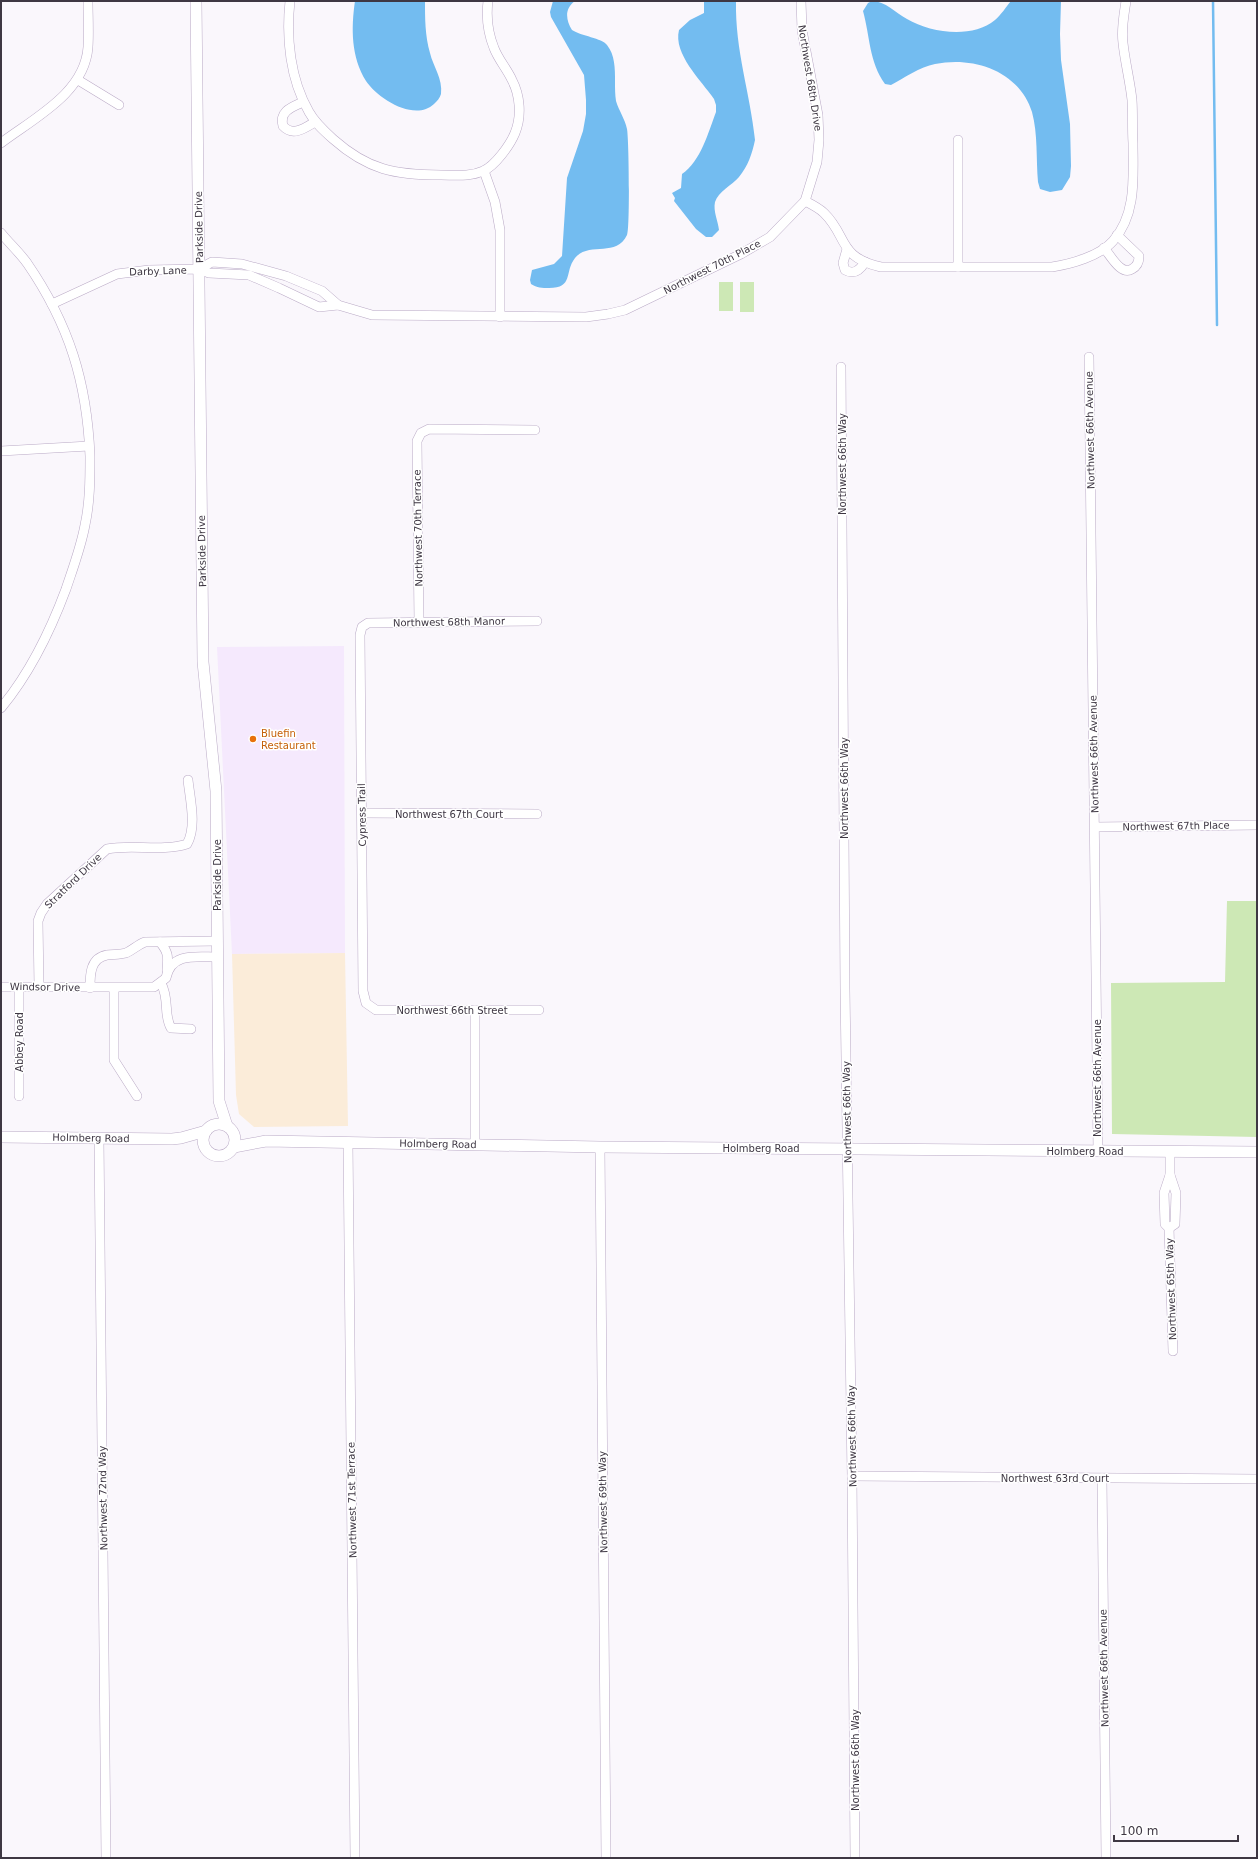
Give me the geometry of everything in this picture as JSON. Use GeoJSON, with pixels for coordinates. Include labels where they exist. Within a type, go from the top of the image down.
{"type":"FeatureCollection","features":[{"type":"Feature","properties":{"kind":"street"},"geometry":{"type":"LineString","coordinates":[[1,142],[62,97],[78,80],[88,48],[88,1]]}},
{"type":"Feature","properties":{"kind":"street","name":"Parkside Drive"},"geometry":{"type":"LineString","coordinates":[[196,1],[203,662],[216,791],[219,1101],[229,1128]]}},
{"type":"Feature","properties":{"kind":"street"},"geometry":{"type":"LineString","coordinates":[[290,1],[289,39],[292,67],[298,92],[315,122],[337,143],[359,160],[383,170],[412,175],[464,176],[484,171],[508,146],[516,131],[519,114],[518,98],[513,81],[494,50],[489,31],[487,11],[488,1]]}},
{"type":"Feature","properties":{"kind":"street","name":"Northwest 68th Drive"},"geometry":{"type":"LineString","coordinates":[[801,1],[802,30],[818,115],[819,140],[817,162],[805,201]]}},
{"type":"Feature","properties":{"kind":"street"},"geometry":{"type":"LineString","coordinates":[[805,201],[823,212],[851,254],[865,262],[881,267],[1052,267],[1071,264],[1104,248],[1115,239],[1131,205],[1133,185],[1132,100],[1123,43],[1123,26],[1126,1]]}},
{"type":"Feature","properties":{"kind":"street"},"geometry":{"type":"LineString","coordinates":[[78,80],[118,105]]}},
{"type":"Feature","properties":{"kind":"street"},"geometry":{"type":"LineString","coordinates":[[303,102],[284,113],[282,117],[283,126],[290,131],[298,131],[315,122]]}},
{"type":"Feature","properties":{"kind":"street"},"geometry":{"type":"LineString","coordinates":[[958,140],[958,267]]}},
{"type":"Feature","properties":{"kind":"street"},"geometry":{"type":"LineString","coordinates":[[484,171],[495,202],[500,230],[500,317]]}},
{"type":"Feature","properties":{"kind":"street","name":"Northwest 70th Place"},"geometry":{"type":"LineString","coordinates":[[199,269],[209,273],[249,275],[319,307],[338,305],[372,315],[586,317],[625,310],[741,254],[770,237],[805,201]]}},
{"type":"Feature","properties":{"kind":"street"},"geometry":{"type":"LineString","coordinates":[[1,233],[26,262],[52,304],[67,336],[80,374],[87,412],[90,487],[85,525],[76,561],[48,634],[31,665],[1,708]]}},
{"type":"Feature","properties":{"kind":"street"},"geometry":{"type":"LineString","coordinates":[[1104,248],[1122,270],[1128,272],[1135,268],[1139,262],[1139,256],[1115,239]]}},
{"type":"Feature","properties":{"kind":"street"},"geometry":{"type":"LineString","coordinates":[[847,249],[843,263],[845,270],[849,272],[856,271],[860,269],[865,262]]}},
{"type":"Feature","properties":{"kind":"street","name":"Northwest 70th Place"},"geometry":{"type":"LineString","coordinates":[[199,269],[212,262],[242,264],[286,276],[313,287],[322,291],[338,305]]}},
{"type":"Feature","properties":{"kind":"street","name":"Darby Lane"},"geometry":{"type":"LineString","coordinates":[[52,304],[117,274],[148,270],[199,269]]}},
{"type":"Feature","properties":{"kind":"street"},"geometry":{"type":"LineString","coordinates":[[282,289],[286,276]]}},
{"type":"Feature","properties":{"kind":"street"},"geometry":{"type":"LineString","coordinates":[[307,301],[313,287]]}},
{"type":"Feature","properties":{"kind":"street","name":"Northwest 66th Avenue"},"geometry":{"type":"LineString","coordinates":[[1089,357],[1098,1151]]}},
{"type":"Feature","properties":{"kind":"street","name":"Northwest 66th Way"},"geometry":{"type":"LineString","coordinates":[[841,367],[847,1149],[852,1476],[855,1858]]}},
{"type":"Feature","properties":{"kind":"street","name":"Northwest 70th Terrace"},"geometry":{"type":"LineString","coordinates":[[419,623],[417,441],[421,434],[429,430],[441,429],[535,430]]}},
{"type":"Feature","properties":{"kind":"street"},"geometry":{"type":"LineString","coordinates":[[1,451],[89,446]]}},
{"type":"Feature","properties":{"kind":"street","name":"Northwest 68th Manor"},"geometry":{"type":"LineString","coordinates":[[362,627],[368,623],[537,621]]}},
{"type":"Feature","properties":{"kind":"street","name":"Cypress Trail"},"geometry":{"type":"LineString","coordinates":[[362,627],[360,635],[363,992],[366,1003]]}},
{"type":"Feature","properties":{"kind":"street","name":"Stratford Drive"},"geometry":{"type":"LineString","coordinates":[[39,988],[38,921],[44,908],[107,849],[118,847],[176,848],[187,844],[191,837],[192,827],[188,780]]}},
{"type":"Feature","properties":{"kind":"street","name":"Northwest 67th Court"},"geometry":{"type":"LineString","coordinates":[[362,813],[537,814]]}},
{"type":"Feature","properties":{"kind":"street","name":"Northwest 67th Place"},"geometry":{"type":"LineString","coordinates":[[1095,827],[1257,825]]}},
{"type":"Feature","properties":{"kind":"street","name":"Windsor Drive"},"geometry":{"type":"LineString","coordinates":[[90,988],[90,970],[93,964],[105,955],[125,953],[137,945],[145,942],[217,941]]}},
{"type":"Feature","properties":{"kind":"street"},"geometry":{"type":"LineString","coordinates":[[160,942],[166,950],[168,956],[166,978],[161,983],[166,993],[168,1023],[171,1028],[191,1029]]}},
{"type":"Feature","properties":{"kind":"street"},"geometry":{"type":"LineString","coordinates":[[167,970],[177,960],[186,956],[217,957]]}},
{"type":"Feature","properties":{"kind":"street","name":"Windsor Drive"},"geometry":{"type":"LineString","coordinates":[[1,987],[154,987],[161,983]]}},
{"type":"Feature","properties":{"kind":"street","name":"Abbey Road"},"geometry":{"type":"LineString","coordinates":[[19,988],[19,1096]]}},
{"type":"Feature","properties":{"kind":"street"},"geometry":{"type":"LineString","coordinates":[[114,988],[114,1060],[137,1096]]}},
{"type":"Feature","properties":{"kind":"street","name":"Northwest 66th Street"},"geometry":{"type":"LineString","coordinates":[[366,1003],[376,1010],[539,1010]]}},
{"type":"Feature","properties":{"kind":"street"},"geometry":{"type":"LineString","coordinates":[[475,1010],[476,1144]]}},
{"type":"Feature","properties":{"kind":"street","name":"Parkside Drive"},"geometry":{"type":"LineString","coordinates":[[208,1129],[219,1101]]}},
{"type":"Feature","properties":{"kind":"street"},"geometry":{"type":"LineString","coordinates":[[218,1124],[229,1128],[235,1137],[234,1147],[227,1154],[217,1156],[208,1152],[205,1148],[203,1139],[208,1129],[218,1124]]}},
{"type":"Feature","properties":{"kind":"street","name":"Holmberg Road"},"geometry":{"type":"LineString","coordinates":[[229,1128],[244,1136],[266,1141]]}},
{"type":"Feature","properties":{"kind":"street","name":"Holmberg Road"},"geometry":{"type":"LineString","coordinates":[[1,1137],[181,1138],[208,1129]]}},
{"type":"Feature","properties":{"kind":"street","name":"Northwest 72nd Way"},"geometry":{"type":"LineString","coordinates":[[99,1138],[106,1858]]}},
{"type":"Feature","properties":{"kind":"street","name":"Holmberg Road"},"geometry":{"type":"LineString","coordinates":[[181,1138],[205,1148]]}},
{"type":"Feature","properties":{"kind":"street","name":"Holmberg Road"},"geometry":{"type":"LineString","coordinates":[[234,1147],[266,1141],[600,1147],[1257,1152]]}},
{"type":"Feature","properties":{"kind":"street","name":"Northwest 71st Terrace"},"geometry":{"type":"LineString","coordinates":[[348,1142],[356,1858]]}},
{"type":"Feature","properties":{"kind":"street","name":"Northwest 69th Way"},"geometry":{"type":"LineString","coordinates":[[600,1147],[606,1858]]}},
{"type":"Feature","properties":{"kind":"street","name":"Northwest 65th Way"},"geometry":{"type":"LineString","coordinates":[[1170,1152],[1170,1176],[1164,1193],[1165,1224],[1169,1228],[1173,1350]]}},
{"type":"Feature","properties":{"kind":"street","name":"Northwest 63rd Court"},"geometry":{"type":"LineString","coordinates":[[852,1476],[1257,1479]]}},
{"type":"Feature","properties":{"kind":"street","name":"Northwest 66th Avenue"},"geometry":{"type":"LineString","coordinates":[[1102,1478],[1106,1858]]}},
{"type":"Feature","properties":{"kind":"shaded area"},"geometry":{"type":"Polygon","coordinates":[[[344,646],[345,953],[232,954],[217,647],[344,646]]]}},
{"type":"Feature","properties":{"kind":"shaded area"},"geometry":{"type":"Polygon","coordinates":[[[345,953],[348,1126],[254,1127],[239,1114],[236,1095],[232,954],[345,953]]]}},
{"type":"Feature","properties":{"kind":"green space"},"geometry":{"type":"Polygon","coordinates":[[[719,282],[733,282],[733,311],[719,311],[719,282]]]}},
{"type":"Feature","properties":{"kind":"green space"},"geometry":{"type":"Polygon","coordinates":[[[740,282],[754,282],[754,312],[740,312],[740,282]]]}},
{"type":"Feature","properties":{"kind":"green space"},"geometry":{"type":"Polygon","coordinates":[[[1227,901],[1257,901],[1257,1137],[1112,1134],[1111,983],[1225,982],[1227,901]]]}},
{"type":"Feature","properties":{"kind":"water"},"geometry":{"type":"Polygon","coordinates":[[[355,1],[425,1],[425,20],[428,47],[441,83],[440,97],[434,104],[426,109],[417,111],[397,106],[379,95],[366,81],[357,62],[353,42],[355,1]]]}},
{"type":"Feature","properties":{"kind":"water"},"geometry":{"type":"Polygon","coordinates":[[[553,1],[575,1],[571,4],[567,15],[568,22],[572,30],[604,43],[611,51],[615,72],[616,101],[626,125],[628,136],[629,217],[627,235],[622,242],[609,248],[587,250],[581,253],[572,263],[567,278],[562,285],[544,288],[531,284],[530,280],[532,270],[554,264],[562,256],[567,178],[583,131],[586,114],[584,75],[551,17],[550,12],[553,1]]]}},
{"type":"Feature","properties":{"kind":"water"},"geometry":{"type":"Polygon","coordinates":[[[704,1],[736,1],[736,19],[740,54],[755,140],[745,169],[736,180],[719,195],[715,202],[715,212],[719,230],[712,237],[706,237],[696,229],[674,201],[675,198],[672,193],[681,188],[682,174],[689,168],[699,154],[716,112],[714,99],[689,66],[680,48],[678,39],[679,30],[690,20],[704,13],[704,1]]]}},
{"type":"Feature","properties":{"kind":"water"},"geometry":{"type":"Polygon","coordinates":[[[872,1],[886,5],[903,17],[928,28],[951,32],[963,32],[986,26],[997,18],[1011,1],[1061,1],[1061,60],[1070,124],[1071,166],[1070,177],[1062,190],[1050,192],[1040,189],[1038,182],[1035,129],[1032,112],[1026,98],[1017,86],[1006,77],[979,65],[965,62],[950,62],[929,65],[891,85],[885,84],[873,58],[863,11],[868,3],[872,1]]]}},
{"type":"Feature","properties":{"kind":"waterway"},"geometry":{"type":"LineString","coordinates":[[1213,1],[1217,325]]}},
{"type":"Feature","properties":{"kind":"place","name":"Bluefin Restaurant"},"geometry":{"type":"Point","coordinates":[253,739]}}]}
